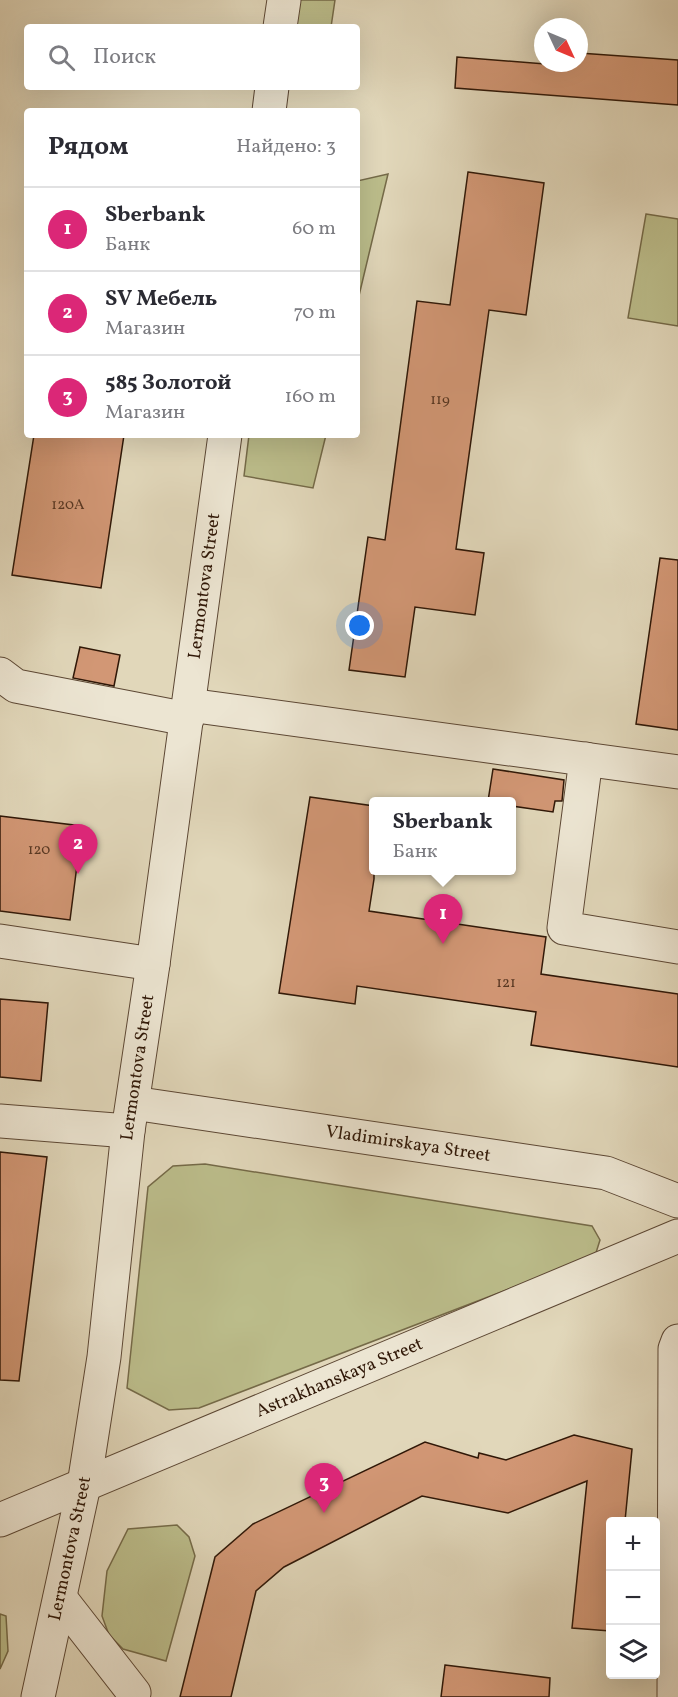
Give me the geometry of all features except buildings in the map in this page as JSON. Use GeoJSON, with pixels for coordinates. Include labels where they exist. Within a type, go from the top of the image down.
{"type":"FeatureCollection","features":[{"type":"Feature","properties":{"kind":"street"},"geometry":{"type":"LineString","coordinates":[[280,24],[284,0]]}},
{"type":"Feature","properties":{"kind":"street"},"geometry":{"type":"LineString","coordinates":[[269,108],[272,90]]}},
{"type":"Feature","properties":{"kind":"street","name":"Lermontova Street"},"geometry":{"type":"LineString","coordinates":[[38,1697],[84,1485],[104,1357],[130,1117],[225,438]]}},
{"type":"Feature","properties":{"kind":"street"},"geometry":{"type":"LineString","coordinates":[[0,674],[16,686],[188,712],[678,772]]}},
{"type":"Feature","properties":{"kind":"street"},"geometry":{"type":"LineString","coordinates":[[586,759],[564,928],[678,947]]}},
{"type":"Feature","properties":{"kind":"street"},"geometry":{"type":"LineString","coordinates":[[0,941],[153,964]]}},
{"type":"Feature","properties":{"kind":"street","name":"Vladimirskaya Street"},"geometry":{"type":"LineString","coordinates":[[0,1121],[130,1117],[606,1173],[678,1201]]}},
{"type":"Feature","properties":{"kind":"street","name":"Astrakhanskaya Street"},"geometry":{"type":"LineString","coordinates":[[0,1520],[678,1236]]}},
{"type":"Feature","properties":{"kind":"street"},"geometry":{"type":"LineString","coordinates":[[674,1697],[675,1349],[678,1341]]}},
{"type":"Feature","properties":{"kind":"street"},"geometry":{"type":"LineString","coordinates":[[60,1598],[134,1693],[133,1697]]}},
{"type":"Feature","properties":{"kind":"green space"},"geometry":{"type":"Polygon","coordinates":[[[296,0],[335,0],[331,24],[292,24],[296,0]]]}},
{"type":"Feature","properties":{"kind":"green space"},"geometry":{"type":"Polygon","coordinates":[[[388,174],[360,291],[360,180],[388,174]]]}},
{"type":"Feature","properties":{"kind":"green space"},"geometry":{"type":"Polygon","coordinates":[[[646,214],[678,219],[678,326],[628,318],[646,214]]]}},
{"type":"Feature","properties":{"kind":"green space"},"geometry":{"type":"Polygon","coordinates":[[[249,438],[325,438],[313,488],[244,476],[249,438]]]}},
{"type":"Feature","properties":{"kind":"green space"},"geometry":{"type":"Polygon","coordinates":[[[205,1164],[592,1226],[600,1240],[595,1256],[199,1408],[169,1410],[127,1388],[148,1187],[173,1166],[205,1164]]]}},
{"type":"Feature","properties":{"kind":"green space"},"geometry":{"type":"Polygon","coordinates":[[[177,1525],[189,1537],[195,1556],[166,1661],[123,1649],[109,1635],[102,1616],[107,1571],[128,1529],[177,1525]]]}},
{"type":"Feature","properties":{"kind":"green space"},"geometry":{"type":"Polygon","coordinates":[[[0,1614],[6,1616],[8,1651],[0,1669],[0,1614]]]}},
{"type":"Feature","properties":{"kind":"place","name":"SV Мебель"},"geometry":{"type":"Point","coordinates":[78,874]}},
{"type":"Feature","properties":{"kind":"place","name":"Sberbank"},"geometry":{"type":"Point","coordinates":[443,944]}},
{"type":"Feature","properties":{"kind":"place","name":"585 Золотой"},"geometry":{"type":"Point","coordinates":[324,1513]}}]}
